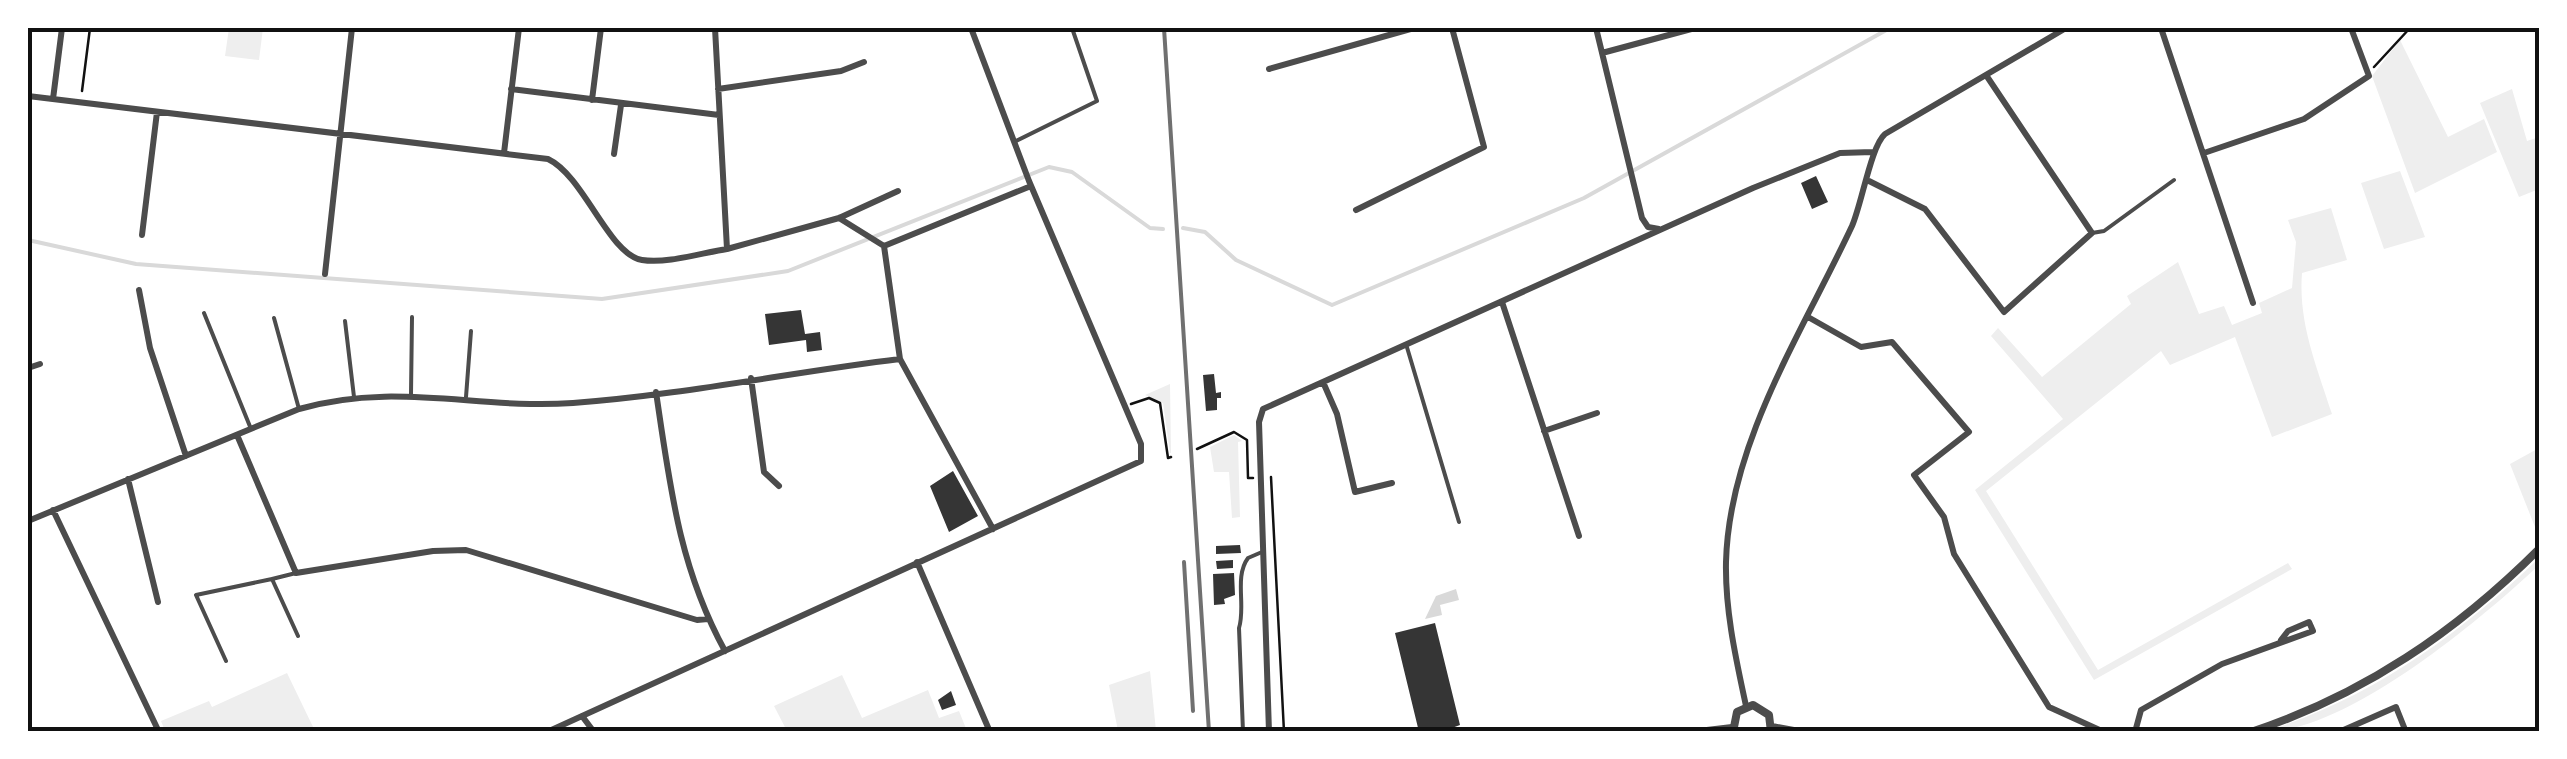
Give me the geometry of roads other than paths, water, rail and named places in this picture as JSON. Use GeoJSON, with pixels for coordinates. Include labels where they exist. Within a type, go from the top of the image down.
{"type":"FeatureCollection","features":[{"type":"Feature","properties":{"kind":"street"},"geometry":{"type":"LineString","coordinates":[[53,99],[62,28]]}},
{"type":"Feature","properties":{"kind":"street"},"geometry":{"type":"LineString","coordinates":[[325,274],[352,28]]}},
{"type":"Feature","properties":{"kind":"street"},"geometry":{"type":"LineString","coordinates":[[504,153],[519,28]]}},
{"type":"Feature","properties":{"kind":"street"},"geometry":{"type":"LineString","coordinates":[[592,100],[601,28]]}},
{"type":"Feature","properties":{"kind":"street"},"geometry":{"type":"LineString","coordinates":[[715,28],[726,249]]}},
{"type":"Feature","properties":{"kind":"street"},"geometry":{"type":"LineString","coordinates":[[547,732],[1141,461],[1143,448],[1013,142],[970,28]]}},
{"type":"Feature","properties":{"kind":"street"},"geometry":{"type":"LineString","coordinates":[[1269,69],[1414,28]]}},
{"type":"Feature","properties":{"kind":"street"},"geometry":{"type":"LineString","coordinates":[[1356,210],[1484,148],[1452,28]]}},
{"type":"Feature","properties":{"kind":"street"},"geometry":{"type":"LineString","coordinates":[[1596,28],[1643,222],[1660,229]]}},
{"type":"Feature","properties":{"kind":"street"},"geometry":{"type":"LineString","coordinates":[[1602,54],[1695,28]]}},
{"type":"Feature","properties":{"kind":"street"},"geometry":{"type":"LineString","coordinates":[[1746,706],[1728,608],[1730,523],[1747,452],[1869,181],[1873,152],[1883,135],[2066,28]]}},
{"type":"Feature","properties":{"kind":"street"},"geometry":{"type":"LineString","coordinates":[[2162,28],[2254,302]]}},
{"type":"Feature","properties":{"kind":"street"},"geometry":{"type":"LineString","coordinates":[[2204,154],[2299,121],[2369,76],[2351,28]]}},
{"type":"Feature","properties":{"kind":"street"},"geometry":{"type":"LineString","coordinates":[[718,89],[841,71],[864,62]]}},
{"type":"Feature","properties":{"kind":"street"},"geometry":{"type":"LineString","coordinates":[[1869,181],[1925,210],[2004,312],[2092,232],[1986,75]]}},
{"type":"Feature","properties":{"kind":"street"},"geometry":{"type":"LineString","coordinates":[[512,89],[720,116]]}},
{"type":"Feature","properties":{"kind":"street"},"geometry":{"type":"LineString","coordinates":[[28,96],[543,158],[561,166],[635,258],[726,249],[838,218],[898,190]]}},
{"type":"Feature","properties":{"kind":"street"},"geometry":{"type":"LineString","coordinates":[[614,154],[621,105]]}},
{"type":"Feature","properties":{"kind":"street"},"geometry":{"type":"LineString","coordinates":[[142,235],[157,112]]}},
{"type":"Feature","properties":{"kind":"street"},"geometry":{"type":"LineString","coordinates":[[1269,732],[1260,415],[1266,408],[1660,229],[1836,154],[1873,152]]}},
{"type":"Feature","properties":{"kind":"street"},"geometry":{"type":"LineString","coordinates":[[882,245],[1030,183]]}},
{"type":"Feature","properties":{"kind":"street"},"geometry":{"type":"LineString","coordinates":[[838,218],[882,245],[900,359],[994,529]]}},
{"type":"Feature","properties":{"kind":"street"},"geometry":{"type":"LineString","coordinates":[[139,290],[150,348],[186,456]]}},
{"type":"Feature","properties":{"kind":"street"},"geometry":{"type":"LineString","coordinates":[[1502,302],[1579,536]]}},
{"type":"Feature","properties":{"kind":"street"},"geometry":{"type":"LineString","coordinates":[[1808,317],[1861,347],[1892,342],[1969,432],[1914,475],[1944,517],[1954,554],[2049,706],[2104,732]]}},
{"type":"Feature","properties":{"kind":"street"},"geometry":{"type":"LineString","coordinates":[[28,521],[299,409],[354,398],[411,394],[570,403],[900,359]]}},
{"type":"Feature","properties":{"kind":"street"},"geometry":{"type":"LineString","coordinates":[[28,368],[40,364]]}},
{"type":"Feature","properties":{"kind":"street"},"geometry":{"type":"LineString","coordinates":[[751,378],[764,472],[780,486]]}},
{"type":"Feature","properties":{"kind":"street"},"geometry":{"type":"LineString","coordinates":[[1323,382],[1337,414],[1355,492],[1392,484]]}},
{"type":"Feature","properties":{"kind":"street"},"geometry":{"type":"LineString","coordinates":[[656,392],[679,537],[708,619],[725,651]]}},
{"type":"Feature","properties":{"kind":"street"},"geometry":{"type":"LineString","coordinates":[[1544,430],[1598,414]]}},
{"type":"Feature","properties":{"kind":"street"},"geometry":{"type":"LineString","coordinates":[[237,435],[296,573],[433,551],[466,550],[697,620],[708,619]]}},
{"type":"Feature","properties":{"kind":"street"},"geometry":{"type":"LineString","coordinates":[[128,479],[158,602]]}},
{"type":"Feature","properties":{"kind":"street"},"geometry":{"type":"LineString","coordinates":[[53,510],[159,732]]}},
{"type":"Feature","properties":{"kind":"street"},"geometry":{"type":"LineString","coordinates":[[2250,732],[2335,698],[2420,651],[2476,608],[2540,548]]}},
{"type":"Feature","properties":{"kind":"street"},"geometry":{"type":"LineString","coordinates":[[917,562],[990,732]]}},
{"type":"Feature","properties":{"kind":"street"},"geometry":{"type":"LineString","coordinates":[[2135,732],[2142,710],[2222,664],[2281,640]]}},
{"type":"Feature","properties":{"kind":"street"},"geometry":{"type":"LineString","coordinates":[[1690,732],[1732,730],[1737,712],[1746,706],[1765,710],[1771,729],[1799,732]]}},
{"type":"Feature","properties":{"kind":"street"},"geometry":{"type":"LineString","coordinates":[[2338,732],[2396,707],[2406,732]]}},
{"type":"Feature","properties":{"kind":"street"},"geometry":{"type":"LineString","coordinates":[[582,716],[594,732]]}},
{"type":"Feature","properties":{"kind":"lane"},"geometry":{"type":"LineString","coordinates":[[1013,142],[1097,101],[1072,28]]}},
{"type":"Feature","properties":{"kind":"lane"},"geometry":{"type":"LineString","coordinates":[[2092,232],[2104,231],[2174,180]]}},
{"type":"Feature","properties":{"kind":"lane"},"geometry":{"type":"LineString","coordinates":[[204,313],[251,429]]}},
{"type":"Feature","properties":{"kind":"lane"},"geometry":{"type":"LineString","coordinates":[[411,394],[412,317]]}},
{"type":"Feature","properties":{"kind":"lane"},"geometry":{"type":"LineString","coordinates":[[274,318],[299,409]]}},
{"type":"Feature","properties":{"kind":"lane"},"geometry":{"type":"LineString","coordinates":[[345,321],[354,398]]}},
{"type":"Feature","properties":{"kind":"lane"},"geometry":{"type":"LineString","coordinates":[[466,397],[471,331]]}},
{"type":"Feature","properties":{"kind":"lane"},"geometry":{"type":"LineString","coordinates":[[1406,344],[1459,522]]}},
{"type":"Feature","properties":{"kind":"lane"},"geometry":{"type":"LineString","coordinates":[[1243,732],[1238,628],[1244,612],[1242,567],[1248,558],[1262,552]]}},
{"type":"Feature","properties":{"kind":"lane"},"geometry":{"type":"LineString","coordinates":[[226,661],[196,595],[296,573]]}},
{"type":"Feature","properties":{"kind":"lane"},"geometry":{"type":"LineString","coordinates":[[272,580],[298,636]]}},
{"type":"Feature","properties":{"kind":"waterway"},"geometry":{"type":"LineString","coordinates":[[1183,228],[1205,232],[1236,260],[1332,305],[1584,198],[1890,28]]}},
{"type":"Feature","properties":{"kind":"waterway"},"geometry":{"type":"LineString","coordinates":[[28,240],[136,264],[602,299],[788,271],[1049,167],[1072,172],[1150,228],[1163,229]]}},
{"type":"Feature","properties":{"kind":"railway"},"geometry":{"type":"LineString","coordinates":[[1164,28],[1209,732]]}},
{"type":"Feature","properties":{"kind":"railway"},"geometry":{"type":"LineString","coordinates":[[1184,562],[1193,711]]}}]}
